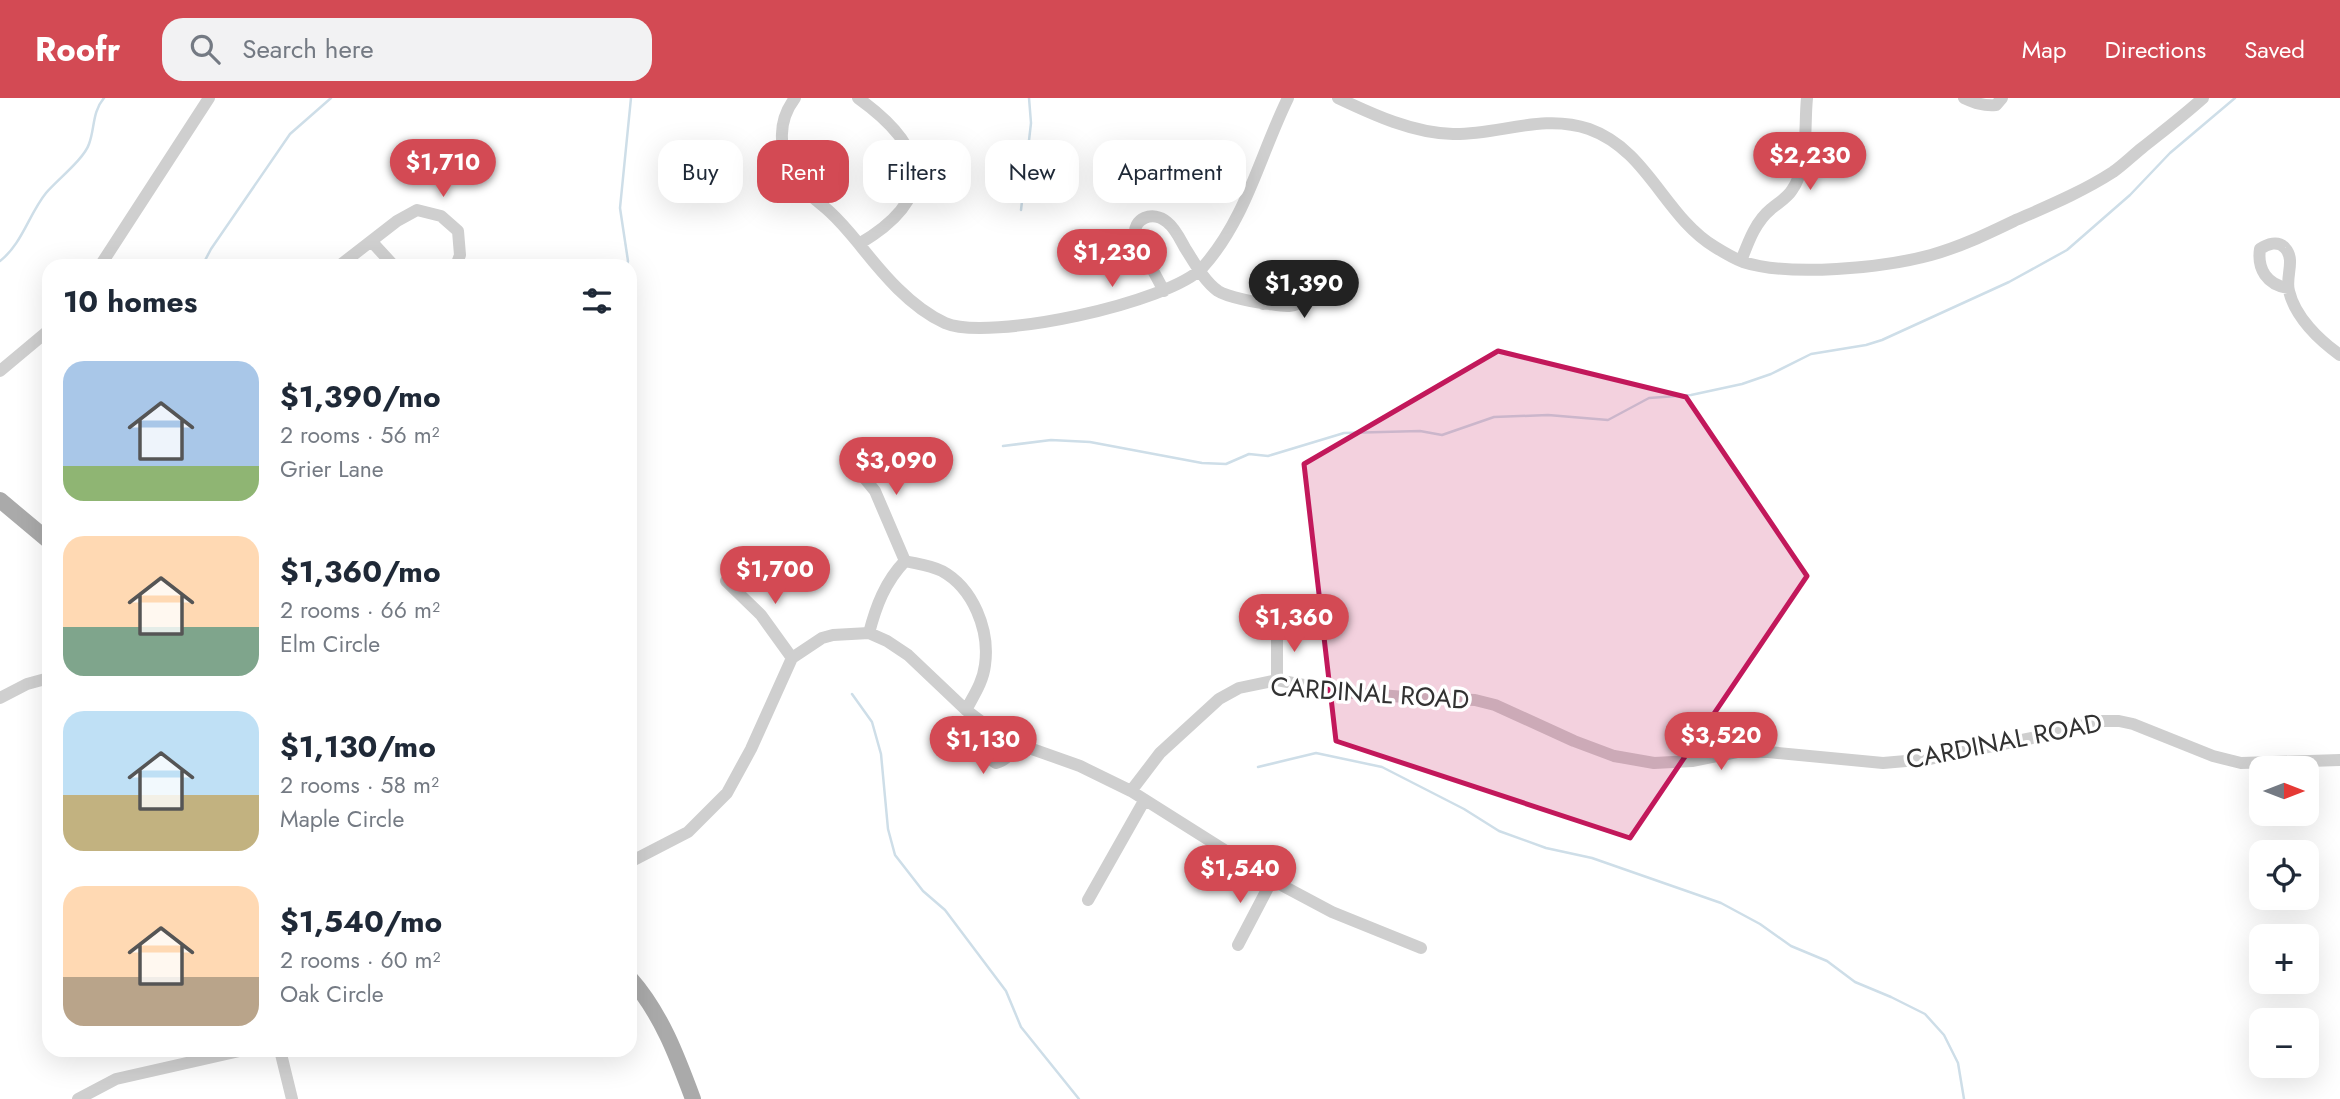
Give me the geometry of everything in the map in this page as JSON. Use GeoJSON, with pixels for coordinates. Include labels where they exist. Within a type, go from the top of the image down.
{"type":"FeatureCollection","features":[{"type":"Feature","properties":{"kind":"main road"},"geometry":{"type":"LineString","coordinates":[[0,500],[42,535]]}},
{"type":"Feature","properties":{"kind":"main road"},"geometry":{"type":"LineString","coordinates":[[637,987],[669,1038],[693,1099]]}},
{"type":"Feature","properties":{"kind":"street"},"geometry":{"type":"LineString","coordinates":[[105,259],[209,98]]}},
{"type":"Feature","properties":{"kind":"street"},"geometry":{"type":"LineString","coordinates":[[795,98],[787,110],[782,131],[783,156],[787,169],[798,185],[834,215],[895,285],[945,323],[967,329],[1038,322],[1139,300],[1200,271],[1223,244],[1237,219],[1288,98]]}},
{"type":"Feature","properties":{"kind":"street"},"geometry":{"type":"LineString","coordinates":[[858,98],[904,141],[912,152],[916,172],[905,205],[894,221],[859,244]]}},
{"type":"Feature","properties":{"kind":"street"},"geometry":{"type":"LineString","coordinates":[[1338,98],[1388,120],[1435,133],[1456,134],[1528,124],[1573,125],[1590,130],[1628,152],[1700,236],[1741,261],[1768,267],[1798,269],[1856,267],[1906,260],[1959,246],[2072,195],[2115,171],[2203,98]]}},
{"type":"Feature","properties":{"kind":"street"},"geometry":{"type":"LineString","coordinates":[[1741,261],[1759,222],[1792,190],[1798,178],[1802,165],[1807,98]]}},
{"type":"Feature","properties":{"kind":"street"},"geometry":{"type":"LineString","coordinates":[[1964,98],[1988,106],[1996,105],[2002,98]]}},
{"type":"Feature","properties":{"kind":"street"},"geometry":{"type":"LineString","coordinates":[[349,259],[407,214],[417,210],[441,216],[458,230],[459,259]]}},
{"type":"Feature","properties":{"kind":"street"},"geometry":{"type":"LineString","coordinates":[[1164,290],[1135,237],[1134,230],[1144,218],[1157,216],[1170,224],[1200,271],[1219,292],[1263,304]]}},
{"type":"Feature","properties":{"kind":"street"},"geometry":{"type":"LineString","coordinates":[[372,242],[388,259]]}},
{"type":"Feature","properties":{"kind":"street"},"geometry":{"type":"LineString","coordinates":[[2287,288],[2310,328],[2340,355]]}},
{"type":"Feature","properties":{"kind":"street"},"geometry":{"type":"LineString","coordinates":[[0,371],[42,336]]}},
{"type":"Feature","properties":{"kind":"street"},"geometry":{"type":"LineString","coordinates":[[847,457],[875,491],[905,561]]}},
{"type":"Feature","properties":{"kind":"street"},"geometry":{"type":"LineString","coordinates":[[869,633],[876,606],[888,581],[905,561]]}},
{"type":"Feature","properties":{"kind":"street"},"geometry":{"type":"LineString","coordinates":[[905,561],[928,565],[943,572],[971,600],[981,620],[986,664],[981,684],[966,710]]}},
{"type":"Feature","properties":{"kind":"street"},"geometry":{"type":"LineString","coordinates":[[726,581],[761,615],[792,658]]}},
{"type":"Feature","properties":{"kind":"street"},"geometry":{"type":"LineString","coordinates":[[1277,628],[1277,680]]}},
{"type":"Feature","properties":{"kind":"street"},"geometry":{"type":"LineString","coordinates":[[637,858],[688,832],[727,793],[751,749],[792,658],[810,644],[833,635],[869,633],[887,640],[908,655],[966,710],[995,732],[1015,743],[1080,766],[1131,790],[1144,801],[1272,880],[1332,912],[1421,948]]}},
{"type":"Feature","properties":{"kind":"street"},"geometry":{"type":"LineString","coordinates":[[0,698],[27,684],[42,680]]}},
{"type":"Feature","properties":{"kind":"street","name":"CARDINAL ROAD"},"geometry":{"type":"LineString","coordinates":[[1131,790],[1160,753],[1219,699],[1239,688],[1277,680],[1341,692],[1475,700],[1495,705],[1614,756],[1654,763],[1692,761],[1748,752],[1882,762],[1929,760],[2100,721],[2133,724],[2213,756],[2241,763],[2340,760]]}},
{"type":"Feature","properties":{"kind":"street"},"geometry":{"type":"LineString","coordinates":[[995,732],[985,751],[991,761],[1003,761],[1010,755],[1015,743]]}},
{"type":"Feature","properties":{"kind":"street"},"geometry":{"type":"LineString","coordinates":[[1088,900],[1144,801]]}},
{"type":"Feature","properties":{"kind":"street"},"geometry":{"type":"LineString","coordinates":[[1238,945],[1272,880]]}},
{"type":"Feature","properties":{"kind":"street"},"geometry":{"type":"LineString","coordinates":[[78,1099],[116,1079],[213,1057]]}},
{"type":"Feature","properties":{"kind":"street"},"geometry":{"type":"LineString","coordinates":[[282,1057],[292,1099]]}},
{"type":"Feature","properties":{"kind":"highlighted area"},"geometry":{"type":"Polygon","coordinates":[[[1498,351],[1686,397],[1807,576],[1630,838],[1336,741],[1304,464],[1498,351]]]}},
{"type":"Feature","properties":{"kind":"waterway"},"geometry":{"type":"LineString","coordinates":[[0,261],[20,238],[46,193],[86,150],[97,109],[104,98]]}},
{"type":"Feature","properties":{"kind":"waterway"},"geometry":{"type":"LineString","coordinates":[[206,259],[290,134],[331,98]]}},
{"type":"Feature","properties":{"kind":"waterway"},"geometry":{"type":"LineString","coordinates":[[628,259],[620,208],[631,98]]}},
{"type":"Feature","properties":{"kind":"waterway"},"geometry":{"type":"LineString","coordinates":[[1021,210],[1031,123],[1029,98]]}},
{"type":"Feature","properties":{"kind":"waterway"},"geometry":{"type":"LineString","coordinates":[[1003,446],[1051,440],[1090,442],[1202,463],[1226,464],[1249,454],[1268,456],[1344,433],[1420,431],[1442,435],[1494,417],[1548,415],[1608,420],[1649,398],[1691,395],[1742,384],[1771,374],[1811,354],[1882,340],[2009,282],[2067,250],[2130,195],[2170,153],[2235,98]]}},
{"type":"Feature","properties":{"kind":"waterway"},"geometry":{"type":"LineString","coordinates":[[852,694],[872,722],[881,754],[888,829],[895,855],[923,891],[945,910],[1006,991],[1021,1027],[1079,1099]]}},
{"type":"Feature","properties":{"kind":"waterway"},"geometry":{"type":"LineString","coordinates":[[1258,767],[1316,753],[1382,767],[1464,809],[1499,831],[1546,848],[1592,858],[1721,903],[1760,924],[1791,946],[1827,961],[1855,982],[1925,1014],[1944,1035],[1958,1063],[1964,1099]]}}]}
